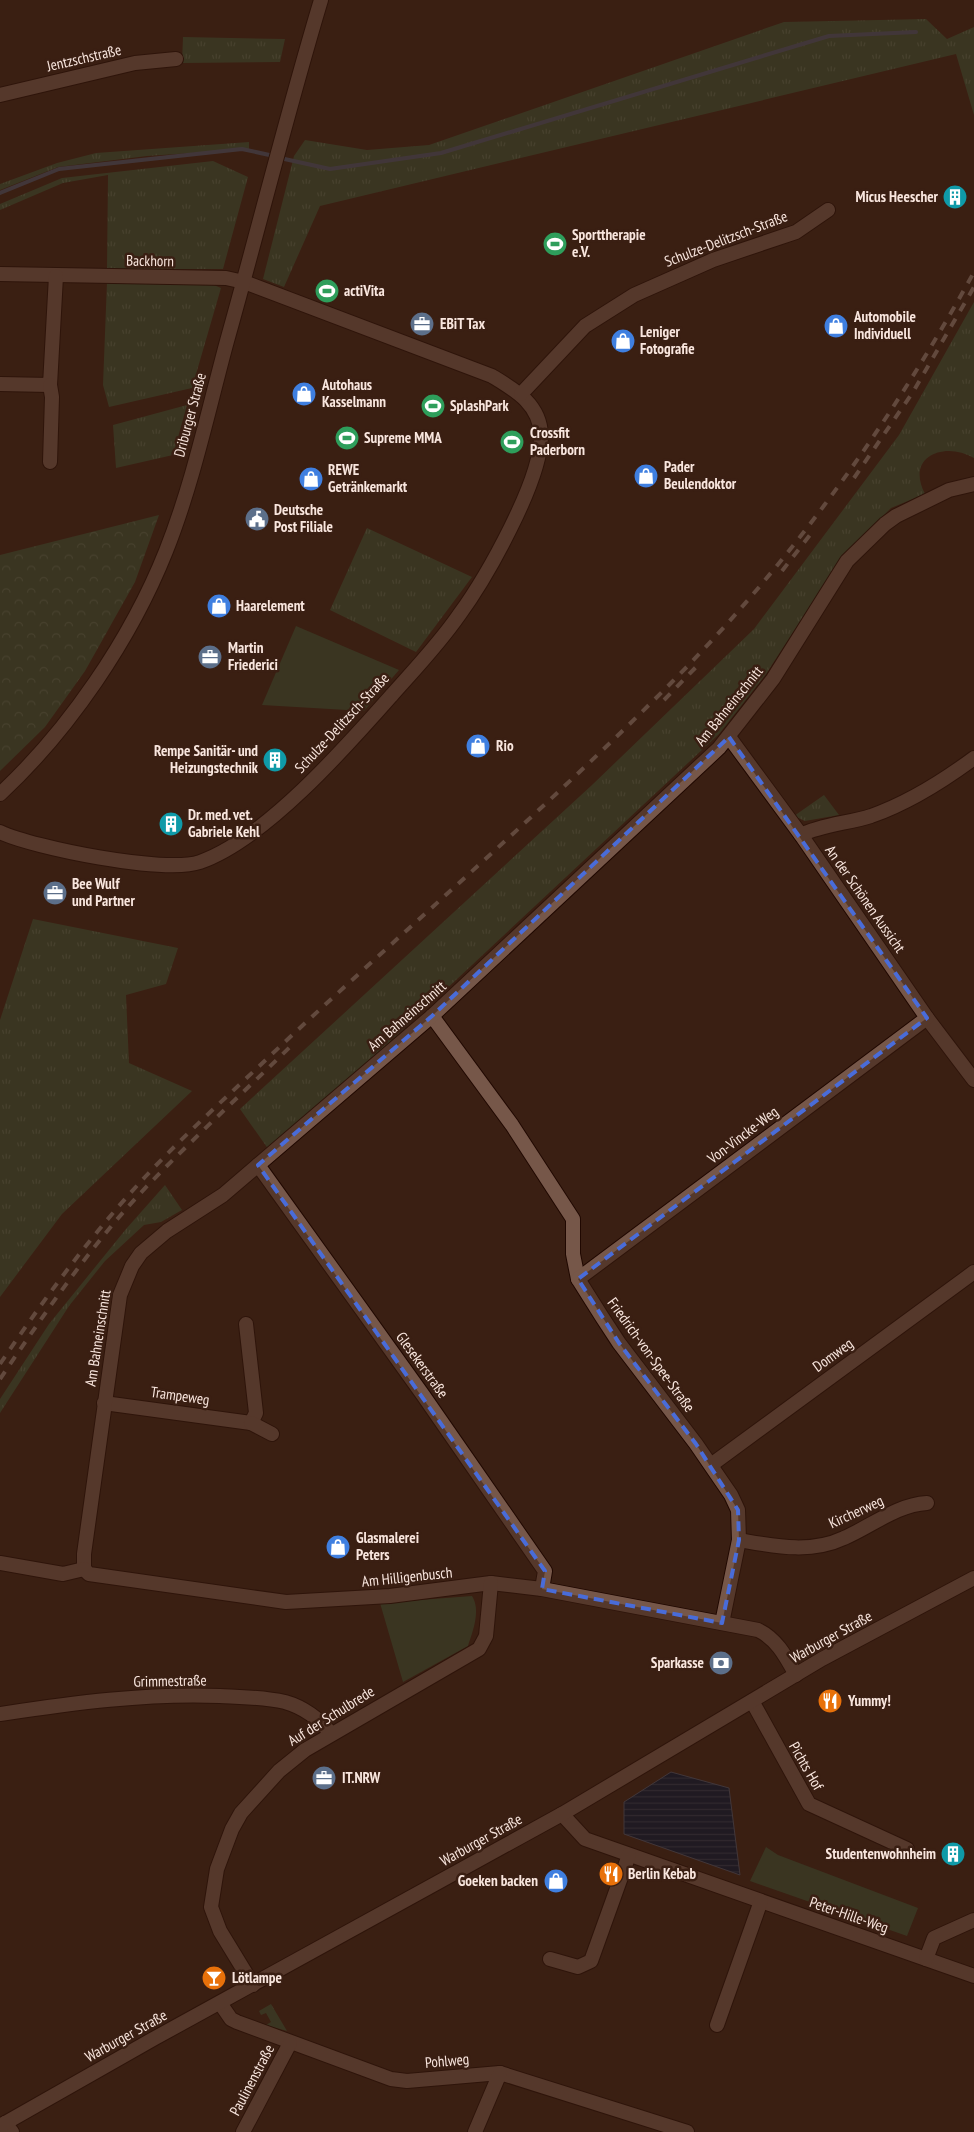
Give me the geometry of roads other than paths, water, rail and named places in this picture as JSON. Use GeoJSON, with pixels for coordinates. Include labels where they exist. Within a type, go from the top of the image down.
{"type":"FeatureCollection","features":[{"type":"Feature","properties":{"kind":"street","name":"Driburger Straße"},"geometry":{"type":"LineString","coordinates":[[0,794],[40,753],[110,659],[149,589],[167,550],[244,282],[321,0]]}},
{"type":"Feature","properties":{"kind":"street","name":"Jentzschstraße"},"geometry":{"type":"LineString","coordinates":[[0,95],[136,63],[176,59]]}},
{"type":"Feature","properties":{"kind":"street","name":"Schulze-Delitzsch-Straße"},"geometry":{"type":"LineString","coordinates":[[521,394],[585,326],[634,295],[713,260],[796,232],[828,210]]}},
{"type":"Feature","properties":{"kind":"street","name":"Backhorn"},"geometry":{"type":"LineString","coordinates":[[0,274],[226,278],[244,282]]}},
{"type":"Feature","properties":{"kind":"street"},"geometry":{"type":"LineString","coordinates":[[50,462],[52,397],[50,385],[56,276]]}},
{"type":"Feature","properties":{"kind":"street","name":"Schulze-Delitzsch-Straße"},"geometry":{"type":"LineString","coordinates":[[0,832],[18,840],[117,860],[176,865],[199,862],[249,836],[310,781],[365,725],[443,636],[482,580],[515,517],[538,462],[541,434],[537,418],[521,394],[492,376],[244,282]]}},
{"type":"Feature","properties":{"kind":"street"},"geometry":{"type":"LineString","coordinates":[[0,384],[50,385]]}},
{"type":"Feature","properties":{"kind":"street","name":"Am Bahneinschnitt"},"geometry":{"type":"LineString","coordinates":[[84,1569],[84,1554],[120,1295],[132,1266],[156,1240],[223,1194],[432,1016],[568,891],[729,737],[773,678],[847,562],[878,532],[896,516],[949,490],[974,484]]}},
{"type":"Feature","properties":{"kind":"street","name":"An der Schönen Aussicht"},"geometry":{"type":"LineString","coordinates":[[729,737],[801,835],[927,1018],[974,1080]]}},
{"type":"Feature","properties":{"kind":"street"},"geometry":{"type":"LineString","coordinates":[[801,835],[812,829],[843,824],[870,816],[907,800],[974,758]]}},
{"type":"Feature","properties":{"kind":"street","name":"Friedrich-von-Spee-Straße"},"geometry":{"type":"LineString","coordinates":[[432,1016],[512,1125],[573,1219],[573,1254],[578,1278],[619,1344],[711,1465],[731,1495],[738,1510],[739,1540],[722,1622]]}},
{"type":"Feature","properties":{"kind":"street","name":"Von-Vincke-Weg"},"geometry":{"type":"LineString","coordinates":[[578,1278],[927,1018]]}},
{"type":"Feature","properties":{"kind":"street","name":"Glesekerstraße"},"geometry":{"type":"LineString","coordinates":[[258,1165],[418,1387],[545,1572],[542,1589]]}},
{"type":"Feature","properties":{"kind":"street","name":"Domweg"},"geometry":{"type":"LineString","coordinates":[[711,1465],[974,1272]]}},
{"type":"Feature","properties":{"kind":"street"},"geometry":{"type":"LineString","coordinates":[[246,1324],[256,1414],[251,1423]]}},
{"type":"Feature","properties":{"kind":"street","name":"Trampeweg"},"geometry":{"type":"LineString","coordinates":[[104,1403],[251,1423],[272,1434]]}},
{"type":"Feature","properties":{"kind":"street","name":"Kircherweg"},"geometry":{"type":"LineString","coordinates":[[739,1540],[785,1548],[813,1547],[842,1539],[910,1504],[927,1503]]}},
{"type":"Feature","properties":{"kind":"street","name":"Am Hilligenbusch"},"geometry":{"type":"LineString","coordinates":[[0,1563],[64,1574],[84,1569],[89,1574],[286,1602],[390,1596],[491,1583],[542,1589],[758,1630],[770,1635],[796,1675]]}},
{"type":"Feature","properties":{"kind":"street","name":"Warburger Straße"},"geometry":{"type":"LineString","coordinates":[[6,2127],[220,2003],[562,1814],[796,1675],[973,1581]]}},
{"type":"Feature","properties":{"kind":"street","name":"Auf der Schulbrede"},"geometry":{"type":"LineString","coordinates":[[253,1985],[220,1931],[211,1907],[217,1869],[232,1828],[247,1804],[292,1759],[331,1734],[478,1649],[486,1636],[491,1583]]}},
{"type":"Feature","properties":{"kind":"street","name":"Grimmestraße"},"geometry":{"type":"LineString","coordinates":[[0,1714],[82,1702],[148,1696],[261,1698],[287,1703],[310,1714],[322,1722],[331,1734]]}},
{"type":"Feature","properties":{"kind":"street","name":"Pichts Hof"},"geometry":{"type":"LineString","coordinates":[[752,1701],[809,1804],[907,1849]]}},
{"type":"Feature","properties":{"kind":"street","name":"Peter-Hille-Weg"},"geometry":{"type":"LineString","coordinates":[[562,1814],[585,1839],[974,1976]]}},
{"type":"Feature","properties":{"kind":"street"},"geometry":{"type":"LineString","coordinates":[[550,1959],[578,1967],[590,1961],[629,1855]]}},
{"type":"Feature","properties":{"kind":"street"},"geometry":{"type":"LineString","coordinates":[[717,2025],[760,1901]]}},
{"type":"Feature","properties":{"kind":"street"},"geometry":{"type":"LineString","coordinates":[[926,1959],[934,1938],[974,1920]]}},
{"type":"Feature","properties":{"kind":"street","name":"Pohlweg"},"geometry":{"type":"LineString","coordinates":[[220,2003],[231,2019],[391,2080],[407,2081],[500,2073],[687,2132]]}},
{"type":"Feature","properties":{"kind":"street","name":"Paulinenstraße"},"geometry":{"type":"LineString","coordinates":[[243,2132],[290,2043]]}},
{"type":"Feature","properties":{"kind":"street"},"geometry":{"type":"LineString","coordinates":[[475,2132],[500,2073]]}},
{"type":"Feature","properties":{"kind":"water"},"geometry":{"type":"Polygon","coordinates":[[[671,1772],[729,1788],[740,1875],[624,1834],[624,1802],[671,1772]]]}},
{"type":"Feature","properties":{"kind":"waterway"},"geometry":{"type":"LineString","coordinates":[[280,158],[330,169],[441,153],[829,36],[916,32]]}},
{"type":"Feature","properties":{"kind":"waterway"},"geometry":{"type":"LineString","coordinates":[[0,193],[59,169],[242,149],[274,156]]}},
{"type":"Feature","properties":{"kind":"railway"},"geometry":{"type":"LineString","coordinates":[[0,1364],[87,1245],[160,1161],[322,1007],[575,777],[717,635],[759,587],[838,487],[909,382],[974,272]]}},
{"type":"Feature","properties":{"kind":"railway"},"geometry":{"type":"LineString","coordinates":[[854,478],[913,392],[974,287]]}},
{"type":"Feature","properties":{"kind":"railway"},"geometry":{"type":"LineString","coordinates":[[782,571],[813,531]]}},
{"type":"Feature","properties":{"kind":"railway"},"geometry":{"type":"LineString","coordinates":[[664,700],[701,662]]}},
{"type":"Feature","properties":{"kind":"railway"},"geometry":{"type":"LineString","coordinates":[[0,1379],[72,1276],[111,1226],[153,1180],[292,1045]]}},
{"type":"Feature","properties":{"kind":"place","name":"Micus Heescher"},"geometry":{"type":"Point","coordinates":[955,197]}},
{"type":"Feature","properties":{"kind":"place","name":"Sporttherapie e.V."},"geometry":{"type":"Point","coordinates":[555,244]}},
{"type":"Feature","properties":{"kind":"place","name":"actiVita"},"geometry":{"type":"Point","coordinates":[327,291]}},
{"type":"Feature","properties":{"kind":"place","name":"EBiT Tax"},"geometry":{"type":"Point","coordinates":[422,324]}},
{"type":"Feature","properties":{"kind":"place","name":"Automobile Individuell"},"geometry":{"type":"Point","coordinates":[836,326]}},
{"type":"Feature","properties":{"kind":"place","name":"Leniger Fotografie"},"geometry":{"type":"Point","coordinates":[623,341]}},
{"type":"Feature","properties":{"kind":"place","name":"Autohaus Kasselmann"},"geometry":{"type":"Point","coordinates":[304,394]}},
{"type":"Feature","properties":{"kind":"place","name":"SplashPark"},"geometry":{"type":"Point","coordinates":[433,406]}},
{"type":"Feature","properties":{"kind":"place","name":"Supreme MMA"},"geometry":{"type":"Point","coordinates":[347,438]}},
{"type":"Feature","properties":{"kind":"place","name":"Crossfit Paderborn"},"geometry":{"type":"Point","coordinates":[512,442]}},
{"type":"Feature","properties":{"kind":"place","name":"Pader Beulendoktor"},"geometry":{"type":"Point","coordinates":[646,476]}},
{"type":"Feature","properties":{"kind":"place","name":"REWE Getränkemarkt"},"geometry":{"type":"Point","coordinates":[311,479]}},
{"type":"Feature","properties":{"kind":"place","name":"Deutsche Post Filiale"},"geometry":{"type":"Point","coordinates":[257,519]}},
{"type":"Feature","properties":{"kind":"place","name":"Haarelement"},"geometry":{"type":"Point","coordinates":[219,606]}},
{"type":"Feature","properties":{"kind":"place","name":"Martin Friederici"},"geometry":{"type":"Point","coordinates":[210,657]}},
{"type":"Feature","properties":{"kind":"place","name":"Rio"},"geometry":{"type":"Point","coordinates":[478,746]}},
{"type":"Feature","properties":{"kind":"place","name":"Rempe Sanitär- und Heizungstechnik"},"geometry":{"type":"Point","coordinates":[275,760]}},
{"type":"Feature","properties":{"kind":"place","name":"Dr. med. vet. Gabriele Kehl"},"geometry":{"type":"Point","coordinates":[171,824]}},
{"type":"Feature","properties":{"kind":"place","name":"Bee Wulf und Partner"},"geometry":{"type":"Point","coordinates":[55,893]}},
{"type":"Feature","properties":{"kind":"place","name":"Glasmalerei Peters"},"geometry":{"type":"Point","coordinates":[338,1547]}},
{"type":"Feature","properties":{"kind":"place","name":"Sparkasse"},"geometry":{"type":"Point","coordinates":[721,1663]}},
{"type":"Feature","properties":{"kind":"place","name":"Yummy!"},"geometry":{"type":"Point","coordinates":[830,1701]}},
{"type":"Feature","properties":{"kind":"place","name":"IT.NRW"},"geometry":{"type":"Point","coordinates":[324,1778]}},
{"type":"Feature","properties":{"kind":"place","name":"Studentenwohnheim"},"geometry":{"type":"Point","coordinates":[953,1854]}},
{"type":"Feature","properties":{"kind":"place","name":"Berlin Kebab"},"geometry":{"type":"Point","coordinates":[611,1874]}},
{"type":"Feature","properties":{"kind":"place","name":"Goeken backen"},"geometry":{"type":"Point","coordinates":[556,1881]}},
{"type":"Feature","properties":{"kind":"place","name":"Lötlampe"},"geometry":{"type":"Point","coordinates":[214,1978]}}]}
